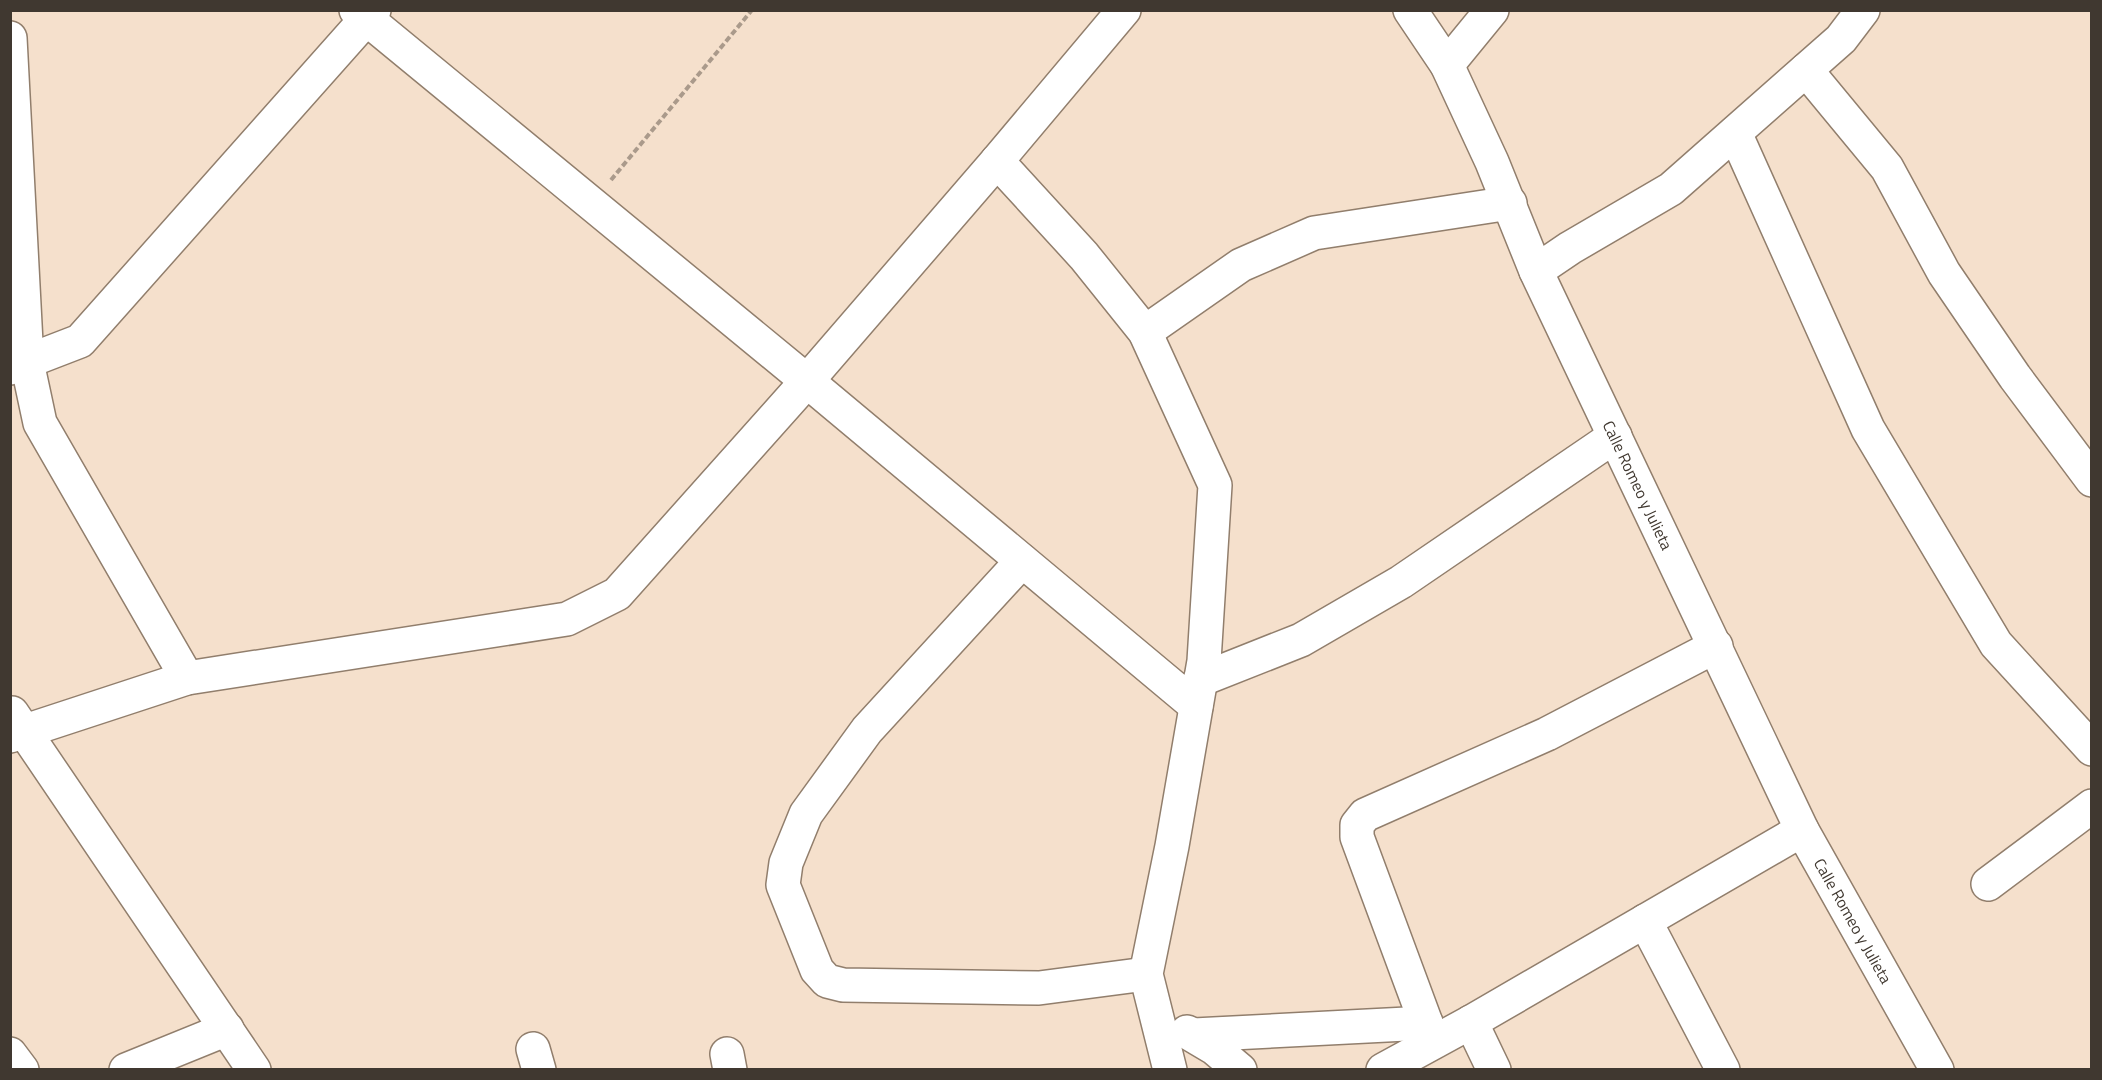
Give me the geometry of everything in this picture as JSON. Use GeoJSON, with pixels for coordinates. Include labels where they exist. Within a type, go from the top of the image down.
{"type":"FeatureCollection","features":[{"type":"Feature","properties":{"kind":"street"},"geometry":{"type":"LineString","coordinates":[[255,1070],[15,726],[187,678],[567,619],[617,594],[807,381],[1124,10]]}},
{"type":"Feature","properties":{"kind":"street","name":"Calle Romeo y Julieta"},"geometry":{"type":"LineString","coordinates":[[1410,10],[1446,65],[1510,203],[1536,271],[1802,830],[1937,1070]]}},
{"type":"Feature","properties":{"kind":"street"},"geometry":{"type":"LineString","coordinates":[[1446,65],[1492,10]]}},
{"type":"Feature","properties":{"kind":"street"},"geometry":{"type":"LineString","coordinates":[[1536,271],[1570,248],[1671,189],[1841,39],[1863,10]]}},
{"type":"Feature","properties":{"kind":"street"},"geometry":{"type":"LineString","coordinates":[[19,365],[80,341],[366,13],[592,204],[1023,561],[1198,693]]}},
{"type":"Feature","properties":{"kind":"street"},"geometry":{"type":"LineString","coordinates":[[10,38],[19,365],[40,423],[187,678]]}},
{"type":"Feature","properties":{"kind":"street"},"geometry":{"type":"LineString","coordinates":[[1806,70],[1887,168],[1944,273],[2015,377],[2091,480]]}},
{"type":"Feature","properties":{"kind":"street"},"geometry":{"type":"LineString","coordinates":[[1735,133],[1868,429],[1996,644],[2091,748]]}},
{"type":"Feature","properties":{"kind":"street"},"geometry":{"type":"LineString","coordinates":[[997,161],[1084,256],[1145,332],[1215,485],[1204,661],[1172,846],[1146,974],[1170,1070]]}},
{"type":"Feature","properties":{"kind":"street"},"geometry":{"type":"LineString","coordinates":[[1145,332],[1241,265],[1314,233],[1510,203]]}},
{"type":"Feature","properties":{"kind":"street"},"geometry":{"type":"LineString","coordinates":[[1198,693],[1301,640],[1401,582],[1615,436]]}},
{"type":"Feature","properties":{"kind":"street"},"geometry":{"type":"LineString","coordinates":[[1023,561],[867,730],[806,814],[786,863],[783,885],[817,970],[827,981],[853,985],[1039,988],[1146,974]]}},
{"type":"Feature","properties":{"kind":"street"},"geometry":{"type":"LineString","coordinates":[[1429,1032],[1357,837],[1357,825],[1365,815],[1547,734],[1716,646]]}},
{"type":"Feature","properties":{"kind":"street"},"geometry":{"type":"LineString","coordinates":[[1988,884],[2091,806]]}},
{"type":"Feature","properties":{"kind":"street"},"geometry":{"type":"LineString","coordinates":[[1194,1035],[1429,1032],[1472,1022],[1802,830]]}},
{"type":"Feature","properties":{"kind":"street"},"geometry":{"type":"LineString","coordinates":[[1645,921],[1724,1070]]}},
{"type":"Feature","properties":{"kind":"street"},"geometry":{"type":"LineString","coordinates":[[1158,1020],[1194,1035],[1240,1070]]}},
{"type":"Feature","properties":{"kind":"street"},"geometry":{"type":"LineString","coordinates":[[1472,1022],[1494,1070]]}},
{"type":"Feature","properties":{"kind":"street"},"geometry":{"type":"LineString","coordinates":[[126,1070],[227,1029]]}},
{"type":"Feature","properties":{"kind":"street"},"geometry":{"type":"LineString","coordinates":[[1383,1070],[1429,1032]]}},
{"type":"Feature","properties":{"kind":"street"},"geometry":{"type":"LineString","coordinates":[[10,1054],[22,1070]]}},
{"type":"Feature","properties":{"kind":"path"},"geometry":{"type":"LineString","coordinates":[[592,204],[752,10]]}}]}
